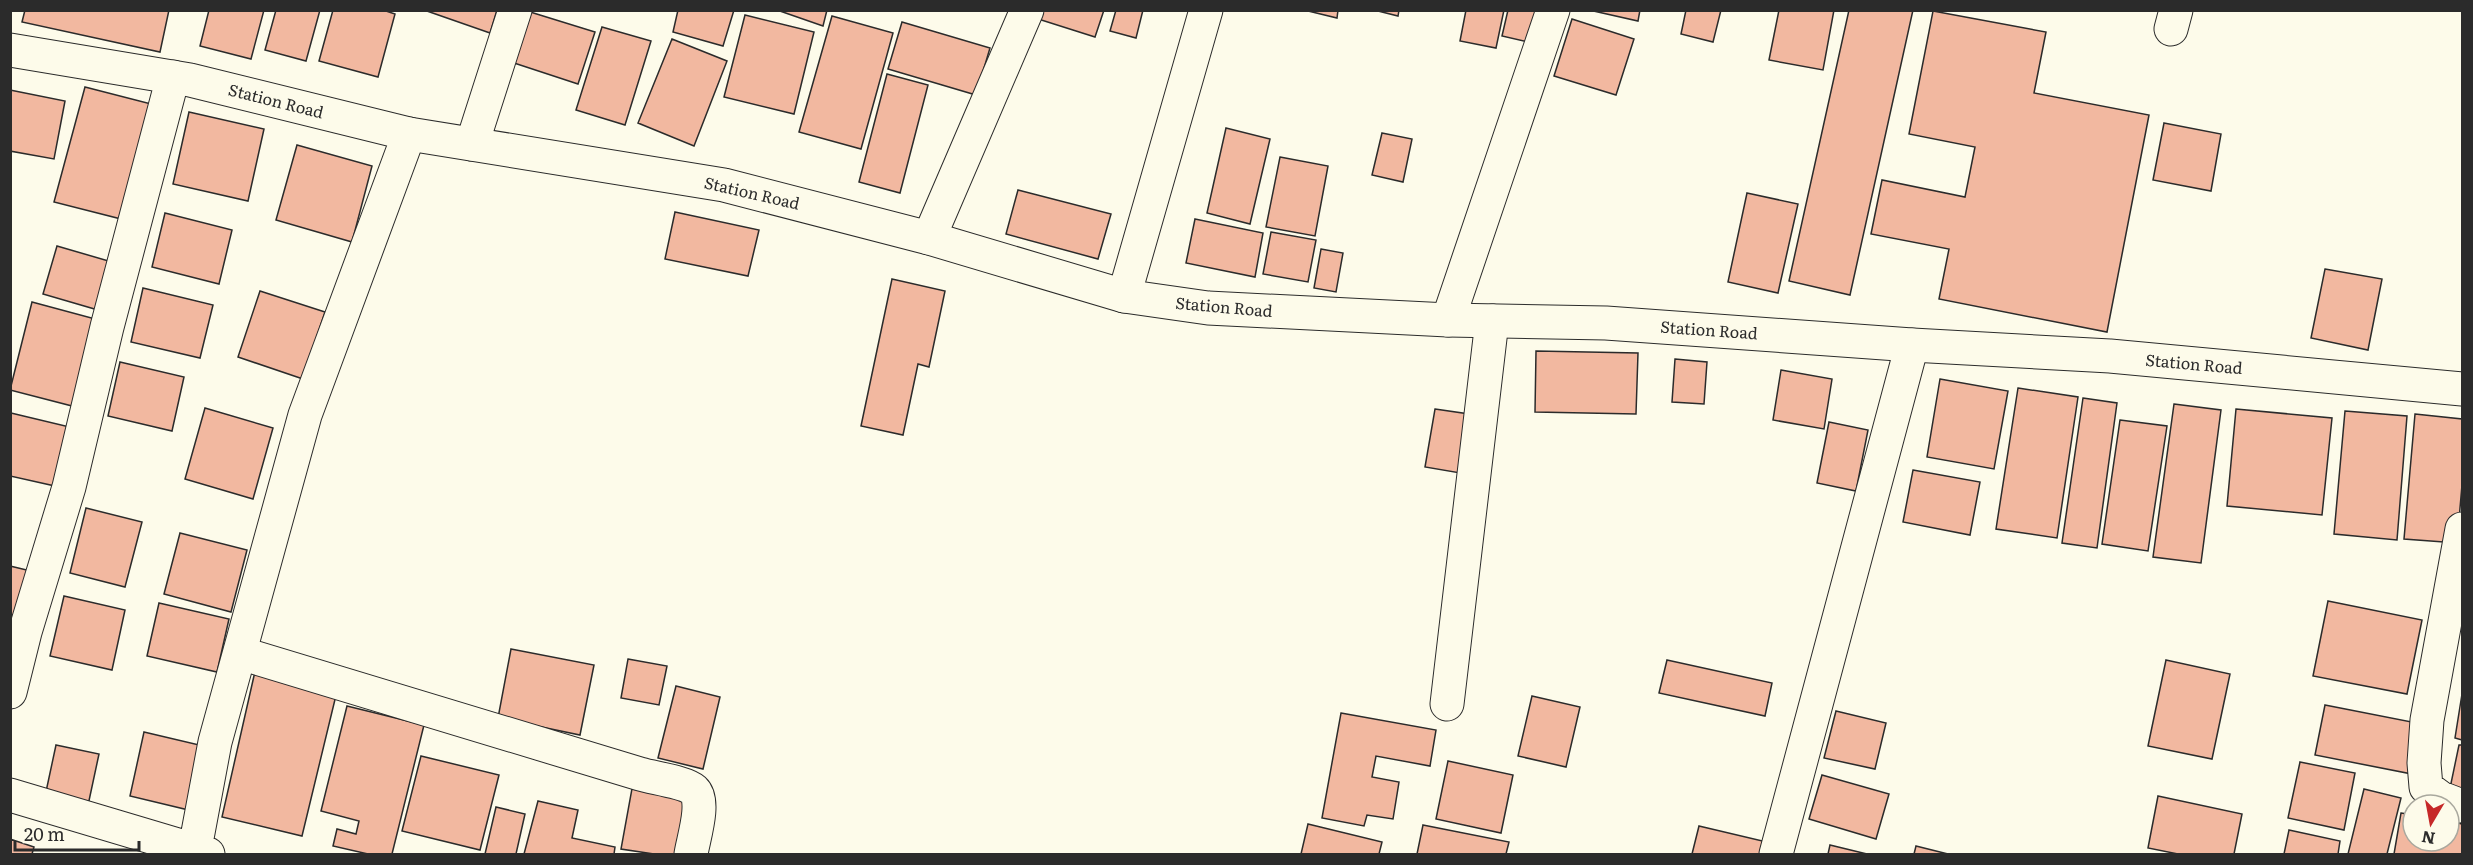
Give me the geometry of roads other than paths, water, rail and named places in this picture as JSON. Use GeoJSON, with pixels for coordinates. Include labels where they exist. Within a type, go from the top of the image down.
{"type":"FeatureCollection","features":[{"type":"Feature","properties":{"kind":"street"},"geometry":{"type":"LineString","coordinates":[[471,144],[516,10]]}},
{"type":"Feature","properties":{"kind":"street"},"geometry":{"type":"LineString","coordinates":[[929,238],[1027,10]]}},
{"type":"Feature","properties":{"kind":"street"},"geometry":{"type":"LineString","coordinates":[[1124,296],[1206,10]]}},
{"type":"Feature","properties":{"kind":"street"},"geometry":{"type":"LineString","coordinates":[[1448,320],[1553,10]]}},
{"type":"Feature","properties":{"kind":"street","name":"Station Road"},"geometry":{"type":"LineString","coordinates":[[10,50],[173,77],[409,134],[724,185],[929,238],[1124,296],[1208,308],[1448,320],[1606,323],[1912,345],[2110,356],[2463,389]]}},
{"type":"Feature","properties":{"kind":"street"},"geometry":{"type":"LineString","coordinates":[[10,692],[25,632],[69,486],[107,327],[173,77]]}},
{"type":"Feature","properties":{"kind":"street"},"geometry":{"type":"LineString","coordinates":[[10,795],[199,853],[215,742],[305,415],[409,134]]}},
{"type":"Feature","properties":{"kind":"street"},"geometry":{"type":"LineString","coordinates":[[1447,704],[1492,321]]}},
{"type":"Feature","properties":{"kind":"street"},"geometry":{"type":"LineString","coordinates":[[1776,855],[1912,345]]}},
{"type":"Feature","properties":{"kind":"street"},"geometry":{"type":"LineString","coordinates":[[2463,529],[2427,720],[2424,763],[2426,787],[2441,798],[2463,806]]}},
{"type":"Feature","properties":{"kind":"street"},"geometry":{"type":"LineString","coordinates":[[240,652],[640,774],[687,786],[695,791],[699,800],[691,855]]}}]}
